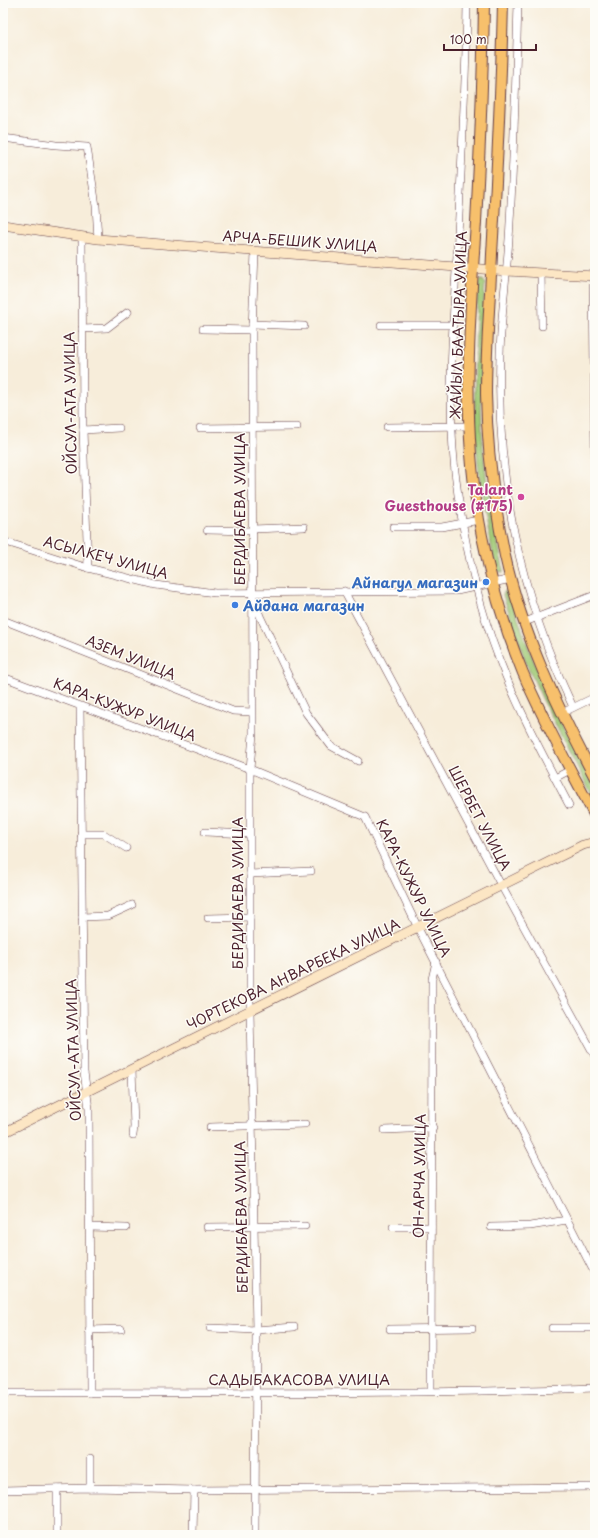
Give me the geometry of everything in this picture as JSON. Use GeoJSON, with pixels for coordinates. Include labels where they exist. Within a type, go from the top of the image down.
{"type":"FeatureCollection","features":[{"type":"Feature","properties":{"kind":"main road","name":"ЖАЙЫЛ БААТЫРА УЛИЦА"},"geometry":{"type":"LineString","coordinates":[[484,3],[479,169],[468,362],[471,462],[479,520],[493,583],[506,629],[523,673],[546,722],[595,816]]}},
{"type":"Feature","properties":{"kind":"main road"},"geometry":{"type":"LineString","coordinates":[[503,3],[492,269],[486,363],[487,425],[494,495],[511,579],[525,622],[542,669],[562,713],[595,778]]}},
{"type":"Feature","properties":{"kind":"street"},"geometry":{"type":"LineString","coordinates":[[467,3],[466,86],[451,360],[452,427],[457,487],[463,524],[477,587],[491,637],[505,675],[528,725],[569,804]]}},
{"type":"Feature","properties":{"kind":"street"},"geometry":{"type":"LineString","coordinates":[[518,3],[510,222],[500,356],[500,414],[502,452],[508,501],[516,546],[527,588],[554,666],[573,707]]}},
{"type":"Feature","properties":{"kind":"street"},"geometry":{"type":"LineString","coordinates":[[3,138],[56,145],[87,147],[96,206],[98,239]]}},
{"type":"Feature","properties":{"kind":"street","name":"АРЧА-БЕШИК УЛИЦА"},"geometry":{"type":"LineString","coordinates":[[3,224],[98,239],[507,271],[594,276]]}},
{"type":"Feature","properties":{"kind":"street","name":"ОЙСУЛ-АТА УЛИЦА"},"geometry":{"type":"LineString","coordinates":[[82,236],[83,430],[88,568]]}},
{"type":"Feature","properties":{"kind":"street","name":"БЕРДИБАЕВА УЛИЦА"},"geometry":{"type":"LineString","coordinates":[[255,252],[252,327],[253,530],[251,592],[253,734],[250,769],[249,834],[250,1011],[256,1330],[255,1535]]}},
{"type":"Feature","properties":{"kind":"street"},"geometry":{"type":"LineString","coordinates":[[541,273],[542,326]]}},
{"type":"Feature","properties":{"kind":"street"},"geometry":{"type":"LineString","coordinates":[[594,276],[595,458]]}},
{"type":"Feature","properties":{"kind":"street"},"geometry":{"type":"LineString","coordinates":[[82,328],[107,328],[128,312]]}},
{"type":"Feature","properties":{"kind":"street"},"geometry":{"type":"LineString","coordinates":[[381,325],[453,325]]}},
{"type":"Feature","properties":{"kind":"street"},"geometry":{"type":"LineString","coordinates":[[203,329],[304,326]]}},
{"type":"Feature","properties":{"kind":"street"},"geometry":{"type":"LineString","coordinates":[[387,426],[469,426]]}},
{"type":"Feature","properties":{"kind":"street"},"geometry":{"type":"LineString","coordinates":[[200,428],[297,427]]}},
{"type":"Feature","properties":{"kind":"street"},"geometry":{"type":"LineString","coordinates":[[83,430],[119,428]]}},
{"type":"Feature","properties":{"kind":"street"},"geometry":{"type":"LineString","coordinates":[[393,527],[442,526],[463,524],[479,520]]}},
{"type":"Feature","properties":{"kind":"street"},"geometry":{"type":"LineString","coordinates":[[207,530],[253,530],[304,527]]}},
{"type":"Feature","properties":{"kind":"street","name":"АСЫЛКЕЧ УЛИЦА"},"geometry":{"type":"LineString","coordinates":[[3,541],[88,568],[156,586],[215,592],[457,591],[511,579]]}},
{"type":"Feature","properties":{"kind":"street","name":"ШЕРБЕТ УЛИЦА"},"geometry":{"type":"LineString","coordinates":[[344,591],[501,886],[595,1056]]}},
{"type":"Feature","properties":{"kind":"street"},"geometry":{"type":"LineString","coordinates":[[251,592],[260,616],[306,714],[331,746],[358,761]]}},
{"type":"Feature","properties":{"kind":"street"},"geometry":{"type":"LineString","coordinates":[[525,622],[595,595]]}},
{"type":"Feature","properties":{"kind":"street","name":"АЗЕМ УЛИЦА"},"geometry":{"type":"LineString","coordinates":[[3,620],[233,711],[252,712]]}},
{"type":"Feature","properties":{"kind":"street","name":"КАРА-КУЖУР УЛИЦА"},"geometry":{"type":"LineString","coordinates":[[3,677],[80,707],[250,769],[365,817],[418,928],[595,1274]]}},
{"type":"Feature","properties":{"kind":"street"},"geometry":{"type":"LineString","coordinates":[[562,713],[595,697]]}},
{"type":"Feature","properties":{"kind":"street","name":"ОЙСУЛ-АТА УЛИЦА"},"geometry":{"type":"LineString","coordinates":[[80,707],[84,1072],[89,1109],[90,1392]]}},
{"type":"Feature","properties":{"kind":"street"},"geometry":{"type":"LineString","coordinates":[[555,778],[570,770]]}},
{"type":"Feature","properties":{"kind":"street"},"geometry":{"type":"LineString","coordinates":[[205,832],[249,834]]}},
{"type":"Feature","properties":{"kind":"street"},"geometry":{"type":"LineString","coordinates":[[81,834],[104,834],[126,848]]}},
{"type":"Feature","properties":{"kind":"street","name":"ЧОРТЕКОВА АНВАРБЕКА УЛИЦА"},"geometry":{"type":"LineString","coordinates":[[3,1133],[583,845],[595,842]]}},
{"type":"Feature","properties":{"kind":"street"},"geometry":{"type":"LineString","coordinates":[[250,874],[311,871]]}},
{"type":"Feature","properties":{"kind":"street"},"geometry":{"type":"LineString","coordinates":[[82,917],[108,916],[132,905]]}},
{"type":"Feature","properties":{"kind":"street"},"geometry":{"type":"LineString","coordinates":[[208,918],[250,917]]}},
{"type":"Feature","properties":{"kind":"street","name":"ОН-АРЧА УЛИЦА"},"geometry":{"type":"LineString","coordinates":[[431,1391],[432,979],[436,962]]}},
{"type":"Feature","properties":{"kind":"street"},"geometry":{"type":"LineString","coordinates":[[132,1069],[133,1135]]}},
{"type":"Feature","properties":{"kind":"street"},"geometry":{"type":"LineString","coordinates":[[210,1127],[305,1124]]}},
{"type":"Feature","properties":{"kind":"street"},"geometry":{"type":"LineString","coordinates":[[385,1130],[432,1128]]}},
{"type":"Feature","properties":{"kind":"street"},"geometry":{"type":"LineString","coordinates":[[491,1227],[530,1226],[567,1220]]}},
{"type":"Feature","properties":{"kind":"street"},"geometry":{"type":"LineString","coordinates":[[207,1227],[305,1226]]}},
{"type":"Feature","properties":{"kind":"street"},"geometry":{"type":"LineString","coordinates":[[90,1227],[126,1228]]}},
{"type":"Feature","properties":{"kind":"street"},"geometry":{"type":"LineString","coordinates":[[393,1227],[431,1227]]}},
{"type":"Feature","properties":{"kind":"street"},"geometry":{"type":"LineString","coordinates":[[210,1328],[256,1330],[294,1328]]}},
{"type":"Feature","properties":{"kind":"street"},"geometry":{"type":"LineString","coordinates":[[390,1329],[472,1328]]}},
{"type":"Feature","properties":{"kind":"street"},"geometry":{"type":"LineString","coordinates":[[552,1328],[595,1328]]}},
{"type":"Feature","properties":{"kind":"street"},"geometry":{"type":"LineString","coordinates":[[89,1330],[121,1329]]}},
{"type":"Feature","properties":{"kind":"street","name":"САДЫБАКАСОВА УЛИЦА"},"geometry":{"type":"LineString","coordinates":[[3,1393],[256,1393],[595,1388]]}},
{"type":"Feature","properties":{"kind":"street"},"geometry":{"type":"LineString","coordinates":[[90,1459],[90,1488]]}},
{"type":"Feature","properties":{"kind":"street"},"geometry":{"type":"LineString","coordinates":[[3,1490],[90,1488],[194,1490],[595,1487]]}},
{"type":"Feature","properties":{"kind":"street"},"geometry":{"type":"LineString","coordinates":[[57,1489],[57,1535]]}},
{"type":"Feature","properties":{"kind":"street"},"geometry":{"type":"LineString","coordinates":[[193,1535],[194,1490]]}},
{"type":"Feature","properties":{"kind":"green space"},"geometry":{"type":"Polygon","coordinates":[[[481,280],[485,283],[481,375],[483,447],[490,499],[503,572],[496,570],[486,517],[476,441],[475,351],[478,283],[481,280]]]}},
{"type":"Feature","properties":{"kind":"green space"},"geometry":{"type":"Polygon","coordinates":[[[505,591],[510,593],[527,644],[547,693],[595,788],[595,801],[543,700],[526,663],[503,595],[505,591]]]}},
{"type":"Feature","properties":{"kind":"place","name":"Talant Guesthouse (#175)"},"geometry":{"type":"Point","coordinates":[521,497]}},
{"type":"Feature","properties":{"kind":"place","name":"Айнагул магазин"},"geometry":{"type":"Point","coordinates":[486,582]}},
{"type":"Feature","properties":{"kind":"place","name":"Айдана магазин"},"geometry":{"type":"Point","coordinates":[235,605]}}]}
